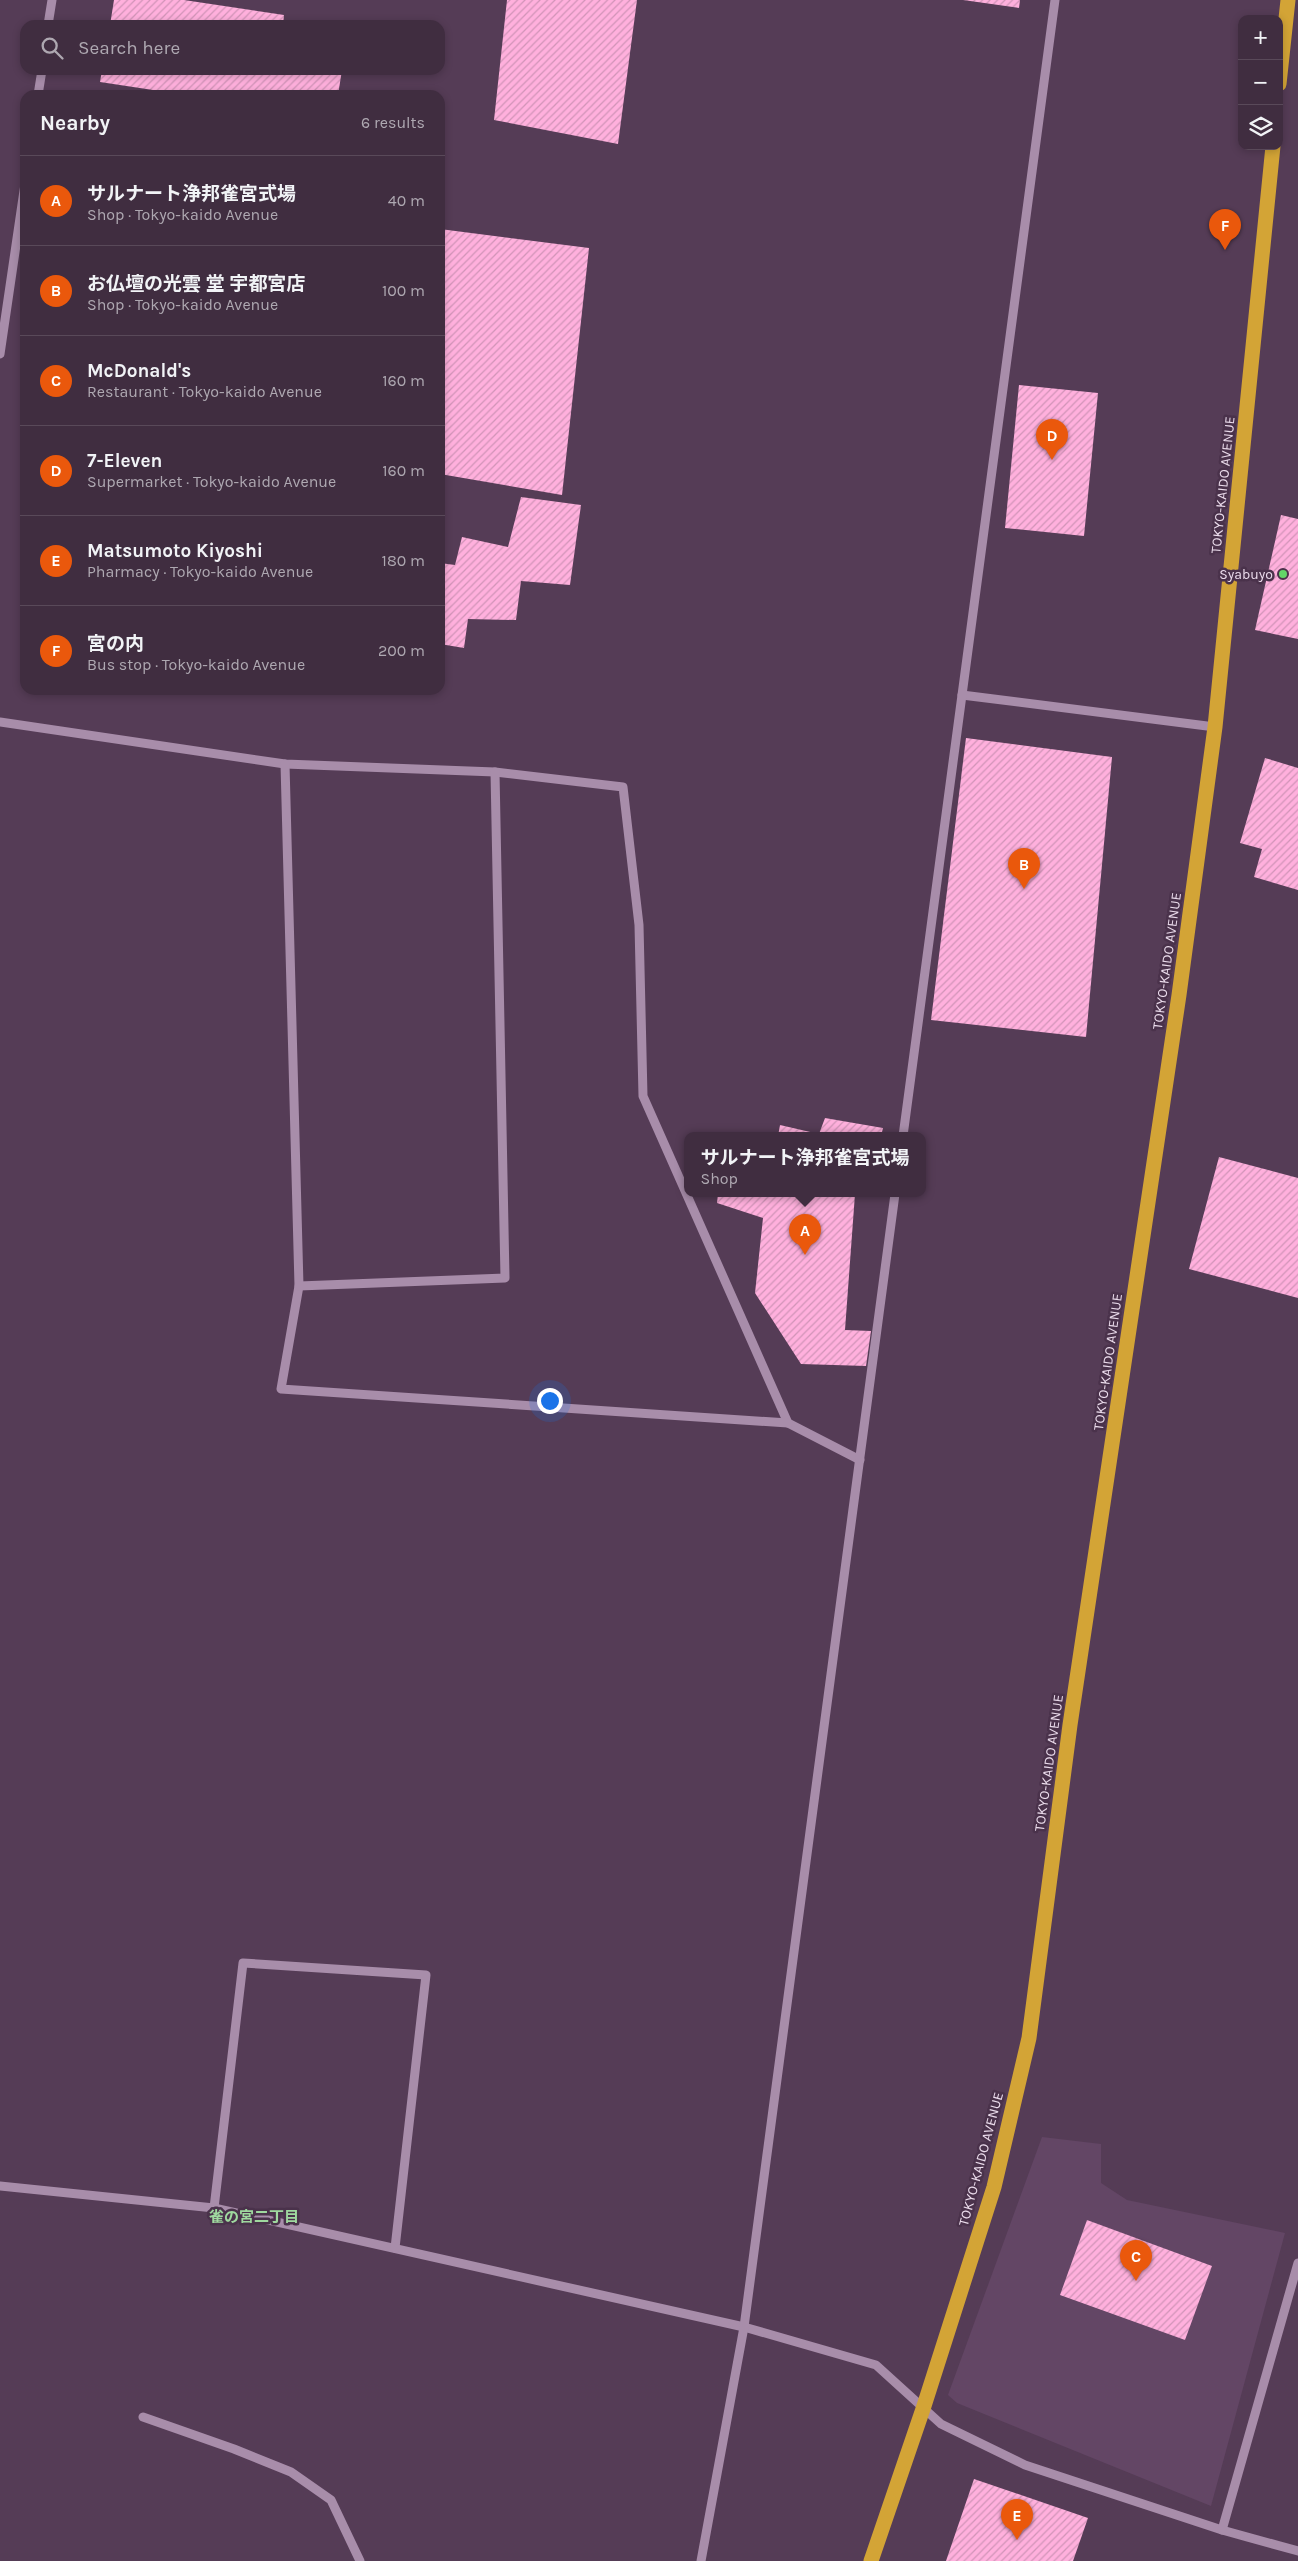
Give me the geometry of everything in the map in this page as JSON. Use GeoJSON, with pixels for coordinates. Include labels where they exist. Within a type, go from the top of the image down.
{"type":"FeatureCollection","features":[{"type":"Feature","properties":{"kind":"highway"},"geometry":{"type":"LineString","coordinates":[[1282,60],[1288,0]]}},
{"type":"Feature","properties":{"kind":"highway","name":"TOKYO-KAIDO AVENUE"},"geometry":{"type":"LineString","coordinates":[[871,2561],[924,2406],[994,2187],[1029,2038],[1070,1725],[1178,1005],[1214,727],[1273,150]]}},
{"type":"Feature","properties":{"kind":"street"},"geometry":{"type":"LineString","coordinates":[[49,20],[52,0]]}},
{"type":"Feature","properties":{"kind":"street"},"geometry":{"type":"LineString","coordinates":[[904,1132],[1055,0]]}},
{"type":"Feature","properties":{"kind":"street"},"geometry":{"type":"LineString","coordinates":[[39,90],[41,75]]}},
{"type":"Feature","properties":{"kind":"street"},"geometry":{"type":"LineString","coordinates":[[0,354],[20,218]]}},
{"type":"Feature","properties":{"kind":"street"},"geometry":{"type":"LineString","coordinates":[[962,695],[1214,727]]}},
{"type":"Feature","properties":{"kind":"street"},"geometry":{"type":"LineString","coordinates":[[0,722],[285,764],[495,772],[624,787],[639,925],[643,1096],[684,1188]]}},
{"type":"Feature","properties":{"kind":"street"},"geometry":{"type":"LineString","coordinates":[[285,764],[299,1286],[281,1389],[788,1423],[860,1460]]}},
{"type":"Feature","properties":{"kind":"street"},"geometry":{"type":"LineString","coordinates":[[299,1286],[505,1278],[495,772]]}},
{"type":"Feature","properties":{"kind":"street"},"geometry":{"type":"LineString","coordinates":[[688,1197],[788,1423]]}},
{"type":"Feature","properties":{"kind":"street"},"geometry":{"type":"LineString","coordinates":[[701,2561],[744,2327],[896,1197]]}},
{"type":"Feature","properties":{"kind":"street"},"geometry":{"type":"LineString","coordinates":[[214,2208],[243,1963],[426,1975],[395,2248]]}},
{"type":"Feature","properties":{"kind":"street"},"geometry":{"type":"LineString","coordinates":[[0,2186],[214,2208],[744,2327],[876,2365],[924,2406],[941,2424],[1026,2465],[1222,2530],[1298,2551]]}},
{"type":"Feature","properties":{"kind":"street"},"geometry":{"type":"LineString","coordinates":[[1222,2530],[1298,2263]]}},
{"type":"Feature","properties":{"kind":"street"},"geometry":{"type":"LineString","coordinates":[[143,2417],[234,2449],[291,2472],[331,2500],[360,2561]]}},
{"type":"Feature","properties":{"kind":"shaded area"},"geometry":{"type":"Polygon","coordinates":[[[1042,2137],[1101,2144],[1101,2183],[1127,2200],[1285,2233],[1211,2506],[957,2403],[948,2395],[1042,2137]]]}},
{"type":"Feature","properties":{"kind":"building"},"geometry":{"type":"Polygon","coordinates":[[[114,0],[184,0],[284,15],[284,20],[111,20],[114,0]]]}},
{"type":"Feature","properties":{"kind":"building"},"geometry":{"type":"Polygon","coordinates":[[[507,0],[637,0],[618,144],[494,120],[507,0]]]}},
{"type":"Feature","properties":{"kind":"building"},"geometry":{"type":"Polygon","coordinates":[[[963,0],[1020,0],[1019,8],[963,0]]]}},
{"type":"Feature","properties":{"kind":"building"},"geometry":{"type":"Polygon","coordinates":[[[101,75],[341,75],[339,90],[153,90],[100,82],[101,75]]]}},
{"type":"Feature","properties":{"kind":"building"},"geometry":{"type":"Polygon","coordinates":[[[445,230],[589,248],[562,495],[445,475],[445,230]]]}},
{"type":"Feature","properties":{"kind":"building"},"geometry":{"type":"Polygon","coordinates":[[[1019,385],[1098,393],[1084,536],[1005,528],[1019,385]]]}},
{"type":"Feature","properties":{"kind":"building"},"geometry":{"type":"Polygon","coordinates":[[[521,497],[581,505],[570,585],[521,581],[516,620],[468,619],[464,648],[445,645],[445,564],[455,565],[462,537],[508,547],[521,497]]]}},
{"type":"Feature","properties":{"kind":"building","name":"Syabuyo"},"geometry":{"type":"Polygon","coordinates":[[[1281,515],[1298,519],[1298,639],[1255,630],[1281,515]]]}},
{"type":"Feature","properties":{"kind":"building"},"geometry":{"type":"Polygon","coordinates":[[[966,738],[1112,757],[1086,1037],[931,1020],[966,738]]]}},
{"type":"Feature","properties":{"kind":"building"},"geometry":{"type":"Polygon","coordinates":[[[1265,758],[1298,768],[1298,890],[1254,877],[1262,849],[1240,843],[1265,758]]]}},
{"type":"Feature","properties":{"kind":"building"},"geometry":{"type":"Polygon","coordinates":[[[825,1118],[883,1128],[882,1132],[820,1132],[825,1118]]]}},
{"type":"Feature","properties":{"kind":"building"},"geometry":{"type":"Polygon","coordinates":[[[780,1125],[810,1132],[779,1132],[780,1125]]]}},
{"type":"Feature","properties":{"kind":"building"},"geometry":{"type":"Polygon","coordinates":[[[1219,1157],[1298,1178],[1298,1298],[1189,1269],[1219,1157]]]}},
{"type":"Feature","properties":{"kind":"building"},"geometry":{"type":"Polygon","coordinates":[[[718,1197],[855,1197],[845,1330],[871,1331],[866,1366],[801,1364],[755,1293],[763,1218],[717,1203],[718,1197]]]}},
{"type":"Feature","properties":{"kind":"building"},"geometry":{"type":"Polygon","coordinates":[[[1087,2220],[1212,2266],[1185,2340],[1060,2295],[1087,2220]]]}},
{"type":"Feature","properties":{"kind":"building"},"geometry":{"type":"Polygon","coordinates":[[[974,2479],[1088,2518],[1073,2561],[946,2561],[974,2479]]]}},
{"type":"Feature","properties":{"kind":"place","name":"宮の内"},"geometry":{"type":"Point","coordinates":[1225,250]}},
{"type":"Feature","properties":{"kind":"place","name":"7-Eleven"},"geometry":{"type":"Point","coordinates":[1052,460]}},
{"type":"Feature","properties":{"kind":"place","name":"Syabuyo"},"geometry":{"type":"Point","coordinates":[1283,574]}},
{"type":"Feature","properties":{"kind":"place","name":"お仏壇の光雲 堂 宇都宮店"},"geometry":{"type":"Point","coordinates":[1024,889]}},
{"type":"Feature","properties":{"kind":"place","name":"サルナート浄邦雀宮式場"},"geometry":{"type":"Point","coordinates":[805,1255]}},
{"type":"Feature","properties":{"kind":"place","name":"McDonald's"},"geometry":{"type":"Point","coordinates":[1136,2281]}},
{"type":"Feature","properties":{"kind":"place","name":"Matsumoto Kiyoshi"},"geometry":{"type":"Point","coordinates":[1017,2540]}},
{"type":"Feature","properties":{"kind":"district","name":"雀の宮二丁目"},"geometry":{"type":"Point","coordinates":[254,2217]}}]}
